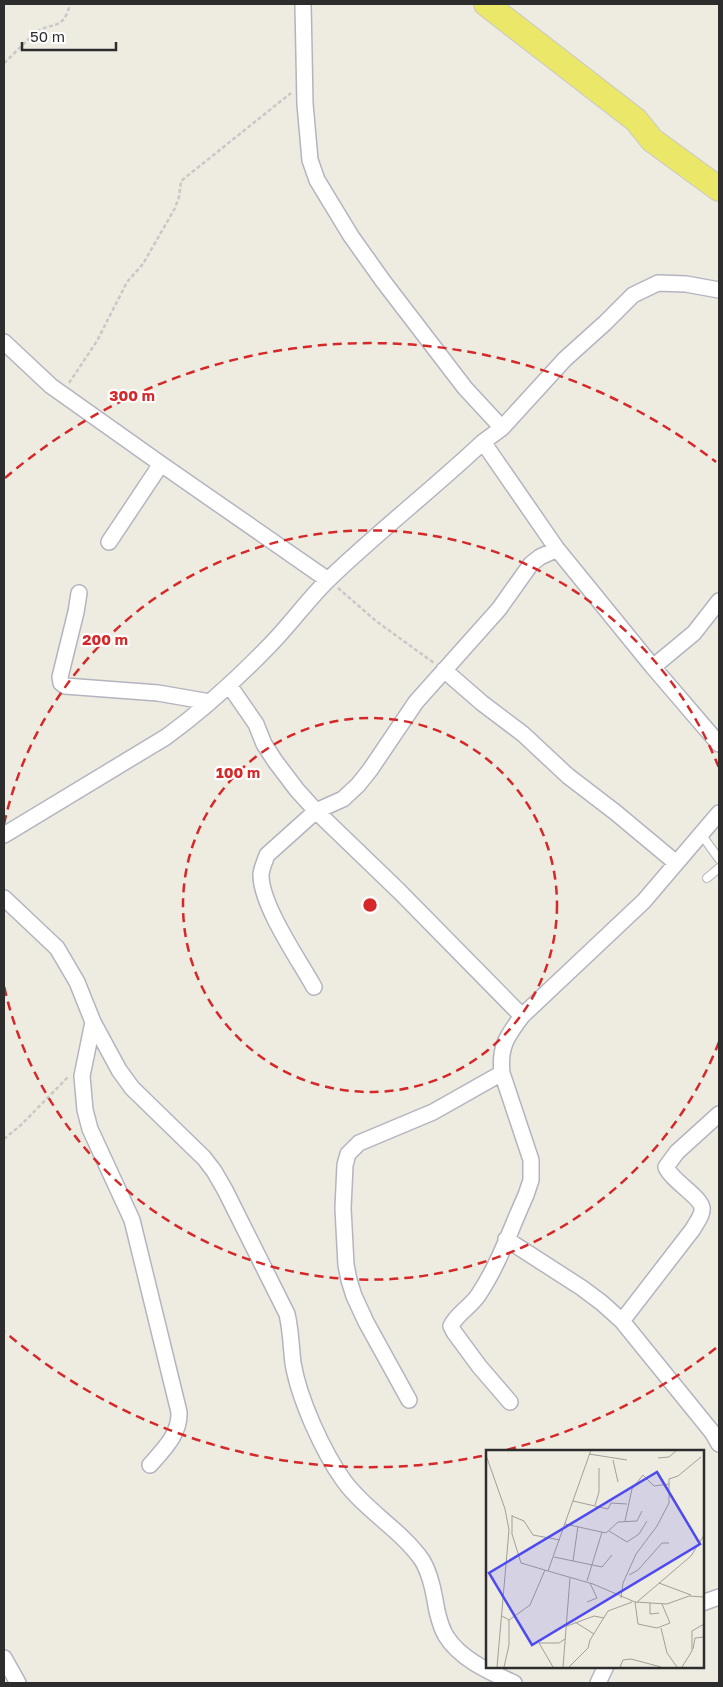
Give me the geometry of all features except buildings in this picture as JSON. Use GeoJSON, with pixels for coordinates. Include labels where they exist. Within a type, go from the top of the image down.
{"type":"FeatureCollection","features":[{"type":"Feature","properties":{"kind":"main road"},"geometry":{"type":"LineString","coordinates":[[486,4],[636,120],[652,140],[719,189]]}},
{"type":"Feature","properties":{"kind":"main road"},"geometry":{"type":"LineString","coordinates":[[636,120],[649,122],[658,127],[719,169]]}},
{"type":"Feature","properties":{"kind":"street"},"geometry":{"type":"LineString","coordinates":[[303,4],[304,83],[310,160],[317,180],[351,236],[383,281],[465,388],[502,428]]}},
{"type":"Feature","properties":{"kind":"street"},"geometry":{"type":"LineString","coordinates":[[4,835],[166,736],[230,685],[269,646],[328,580],[483,442],[502,428],[565,359],[633,295],[658,283],[686,284],[719,290]]}},
{"type":"Feature","properties":{"kind":"street"},"geometry":{"type":"LineString","coordinates":[[4,342],[35,372],[62,394],[328,580]]}},
{"type":"Feature","properties":{"kind":"street"},"geometry":{"type":"LineString","coordinates":[[483,442],[557,549],[719,744]]}},
{"type":"Feature","properties":{"kind":"street"},"geometry":{"type":"LineString","coordinates":[[109,542],[161,464]]}},
{"type":"Feature","properties":{"kind":"street"},"geometry":{"type":"LineString","coordinates":[[314,987],[269,907],[261,876],[267,855],[316,811],[343,799],[358,785],[416,702],[499,609],[531,564],[540,557],[557,549]]}},
{"type":"Feature","properties":{"kind":"street"},"geometry":{"type":"LineString","coordinates":[[79,594],[60,677],[61,684],[65,686],[158,694],[210,702]]}},
{"type":"Feature","properties":{"kind":"street"},"geometry":{"type":"LineString","coordinates":[[653,666],[694,633],[719,601]]}},
{"type":"Feature","properties":{"kind":"street"},"geometry":{"type":"LineString","coordinates":[[444,670],[482,703],[523,734],[568,776],[675,862]]}},
{"type":"Feature","properties":{"kind":"street"},"geometry":{"type":"LineString","coordinates":[[230,685],[256,724],[264,744],[297,790],[522,1016]]}},
{"type":"Feature","properties":{"kind":"street"},"geometry":{"type":"LineString","coordinates":[[510,1402],[452,1330],[455,1320],[474,1301],[493,1269],[526,1195],[532,1172],[527,1146],[502,1073],[500,1059],[503,1046],[508,1034],[522,1016],[644,901],[675,862],[719,813]]}},
{"type":"Feature","properties":{"kind":"street"},"geometry":{"type":"LineString","coordinates":[[4,898],[57,948],[77,982],[93,1022],[119,1070],[132,1088],[204,1158],[214,1171],[288,1314],[293,1362],[303,1403],[327,1452],[344,1481],[362,1501],[406,1542],[422,1561],[433,1588],[441,1626],[446,1637],[468,1658],[492,1673],[514,1683]]}},
{"type":"Feature","properties":{"kind":"street"},"geometry":{"type":"LineString","coordinates":[[93,1022],[82,1076],[85,1110],[90,1129],[132,1220],[179,1412],[180,1423],[175,1434],[150,1465]]}},
{"type":"Feature","properties":{"kind":"street"},"geometry":{"type":"LineString","coordinates":[[409,1400],[366,1322],[349,1280],[346,1265],[343,1208],[345,1165],[348,1154],[359,1143],[433,1112],[502,1073]]}},
{"type":"Feature","properties":{"kind":"street"},"geometry":{"type":"LineString","coordinates":[[622,1322],[693,1229],[702,1213],[700,1203],[678,1183],[666,1167],[677,1152],[719,1114]]}},
{"type":"Feature","properties":{"kind":"street"},"geometry":{"type":"LineString","coordinates":[[506,1239],[582,1288],[602,1303],[622,1322],[712,1432],[719,1444]]}},
{"type":"Feature","properties":{"kind":"street"},"geometry":{"type":"LineString","coordinates":[[703,1603],[719,1597]]}},
{"type":"Feature","properties":{"kind":"street"},"geometry":{"type":"LineString","coordinates":[[4,1658],[18,1683]]}},
{"type":"Feature","properties":{"kind":"street"},"geometry":{"type":"LineString","coordinates":[[598,1683],[606,1667]]}},
{"type":"Feature","properties":{"kind":"lane"},"geometry":{"type":"LineString","coordinates":[[701,834],[719,859]]}},
{"type":"Feature","properties":{"kind":"lane"},"geometry":{"type":"LineString","coordinates":[[707,878],[719,868]]}},
{"type":"Feature","properties":{"kind":"path"},"geometry":{"type":"LineString","coordinates":[[4,63],[34,34],[43,28],[61,23],[68,12],[70,4]]}},
{"type":"Feature","properties":{"kind":"path"},"geometry":{"type":"LineString","coordinates":[[62,394],[97,341],[127,282],[143,264],[175,208],[179,197],[181,181],[304,83]]}},
{"type":"Feature","properties":{"kind":"path"},"geometry":{"type":"LineString","coordinates":[[328,580],[376,621],[444,670]]}},
{"type":"Feature","properties":{"kind":"path"},"geometry":{"type":"LineString","coordinates":[[4,1139],[22,1124],[85,1060]]}}]}
